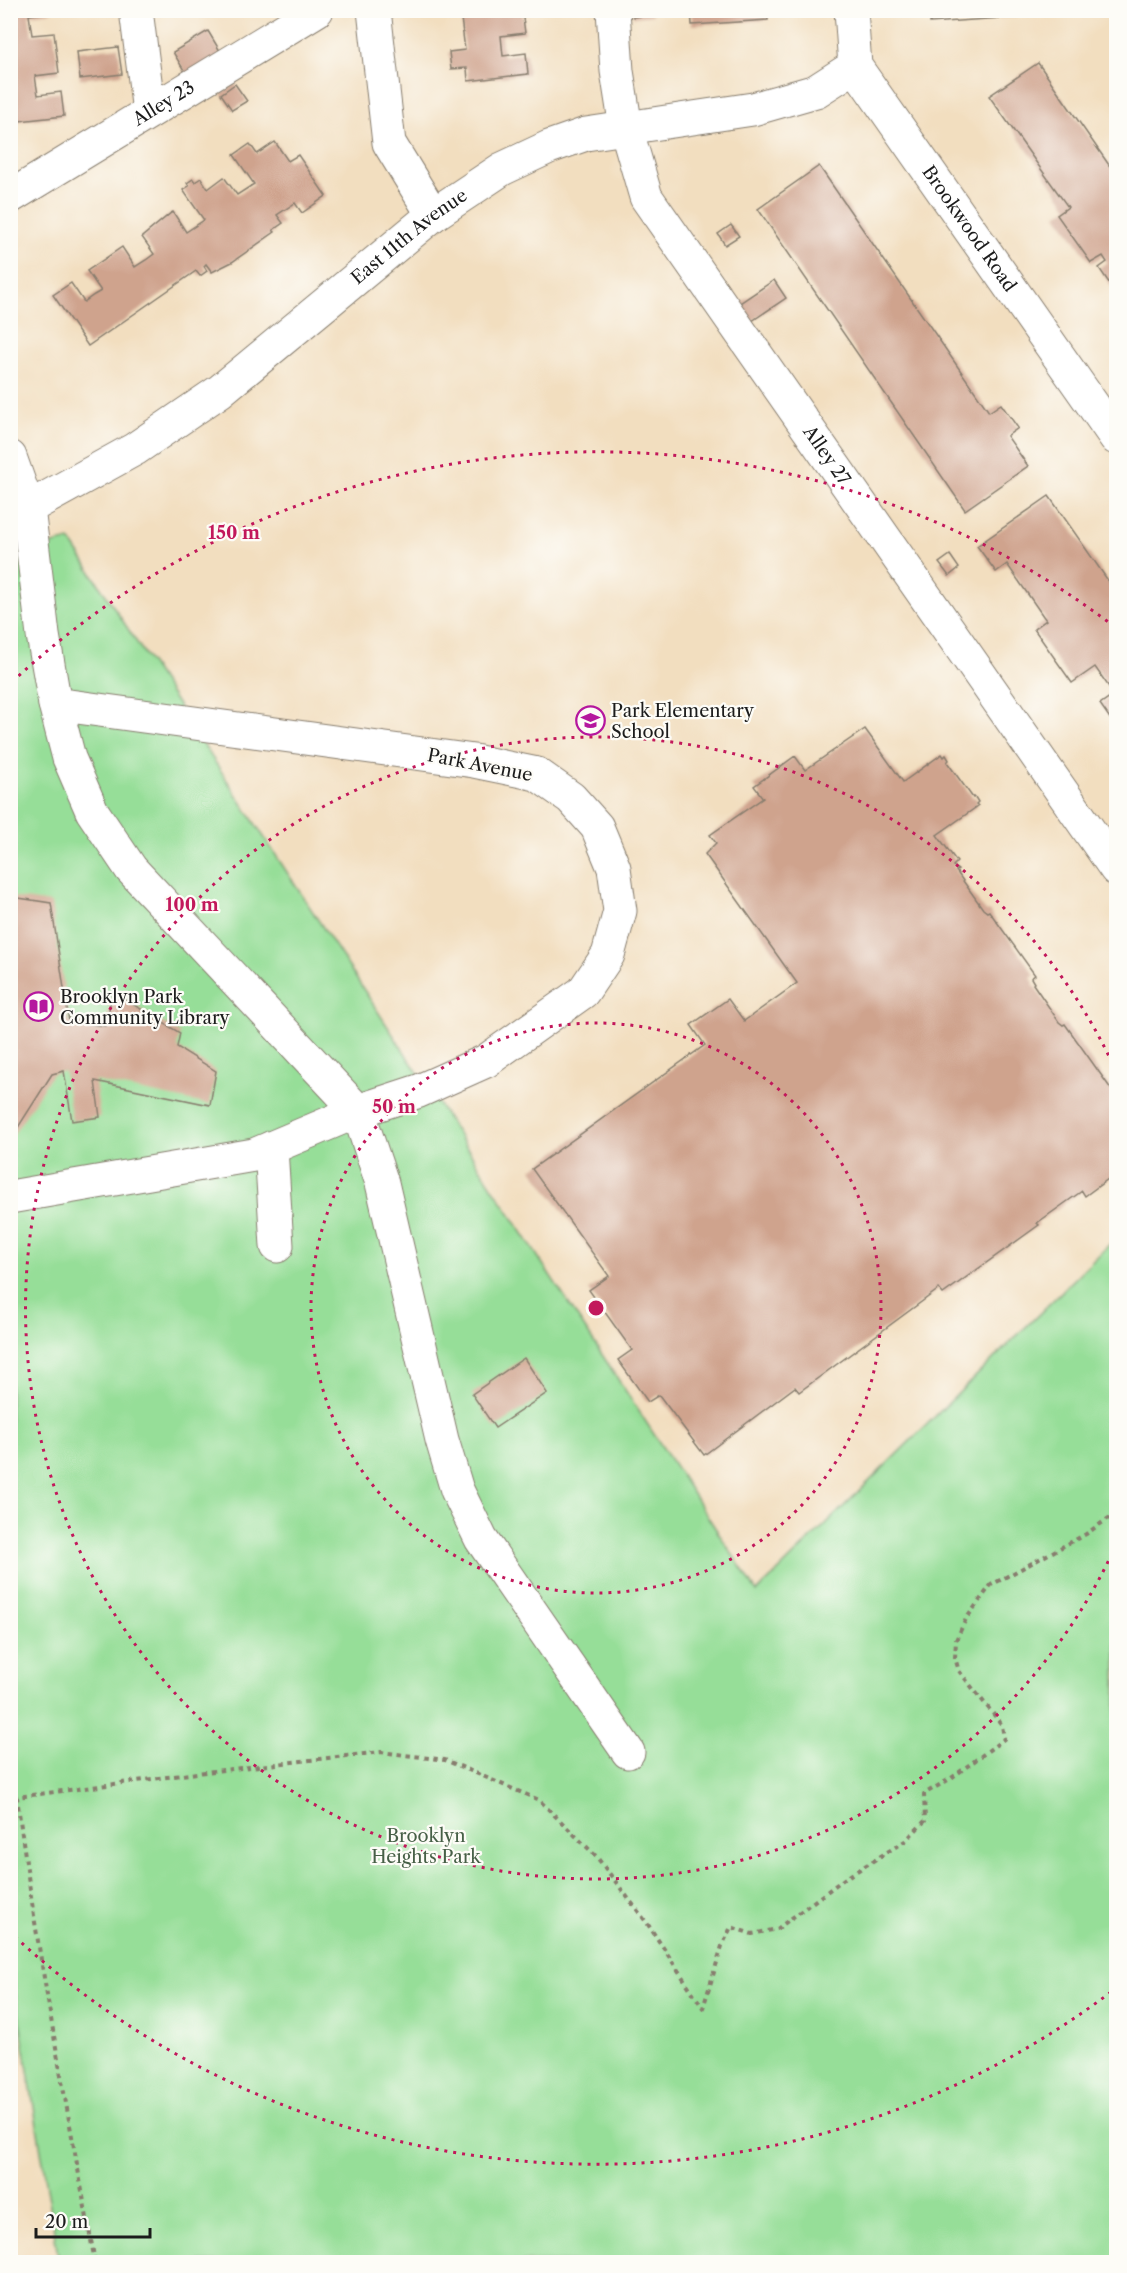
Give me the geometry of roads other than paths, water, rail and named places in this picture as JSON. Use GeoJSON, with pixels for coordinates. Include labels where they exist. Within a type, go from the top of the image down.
{"type":"FeatureCollection","features":[{"type":"Feature","properties":{"kind":"street"},"geometry":{"type":"LineString","coordinates":[[136,10],[149,112]]}},
{"type":"Feature","properties":{"kind":"street","name":"Alley 23"},"geometry":{"type":"LineString","coordinates":[[10,197],[317,10]]}},
{"type":"Feature","properties":{"kind":"street"},"geometry":{"type":"LineString","coordinates":[[374,10],[389,143],[433,215]]}},
{"type":"Feature","properties":{"kind":"street","name":"Alley 27"},"geometry":{"type":"LineString","coordinates":[[613,10],[617,70],[626,128],[646,197],[1116,869]]}},
{"type":"Feature","properties":{"kind":"street"},"geometry":{"type":"LineString","coordinates":[[851,10],[855,66]]}},
{"type":"Feature","properties":{"kind":"street","name":"East 11th Avenue"},"geometry":{"type":"LineString","coordinates":[[19,510],[135,448],[220,391],[433,215],[502,169],[549,147],[586,134],[753,109],[816,91],[855,66]]}},
{"type":"Feature","properties":{"kind":"street","name":"Brookwood Road"},"geometry":{"type":"LineString","coordinates":[[855,66],[1116,438]]}},
{"type":"Feature","properties":{"kind":"street"},"geometry":{"type":"LineString","coordinates":[[10,457],[55,704],[69,758],[92,812],[131,869],[358,1111],[382,1183],[442,1440],[457,1490],[481,1539],[628,1752]]}},
{"type":"Feature","properties":{"kind":"street","name":"Park Avenue"},"geometry":{"type":"LineString","coordinates":[[10,1197],[254,1155],[358,1111],[419,1091],[486,1061],[583,992],[608,956],[620,911],[614,868],[597,827],[571,798],[537,774],[474,761],[55,704]]}},
{"type":"Feature","properties":{"kind":"street"},"geometry":{"type":"LineString","coordinates":[[271,1148],[278,1246]]}},
{"type":"Feature","properties":{"kind":"place","name":"Park Elementary School"},"geometry":{"type":"Point","coordinates":[590,721]}},
{"type":"Feature","properties":{"kind":"place","name":"Brooklyn Park Community Library"},"geometry":{"type":"Point","coordinates":[39,1007]}},
{"type":"Feature","properties":{"kind":"park label","name":"Brooklyn Heights Park"},"geometry":{"type":"Point","coordinates":[426,1846]}}]}
